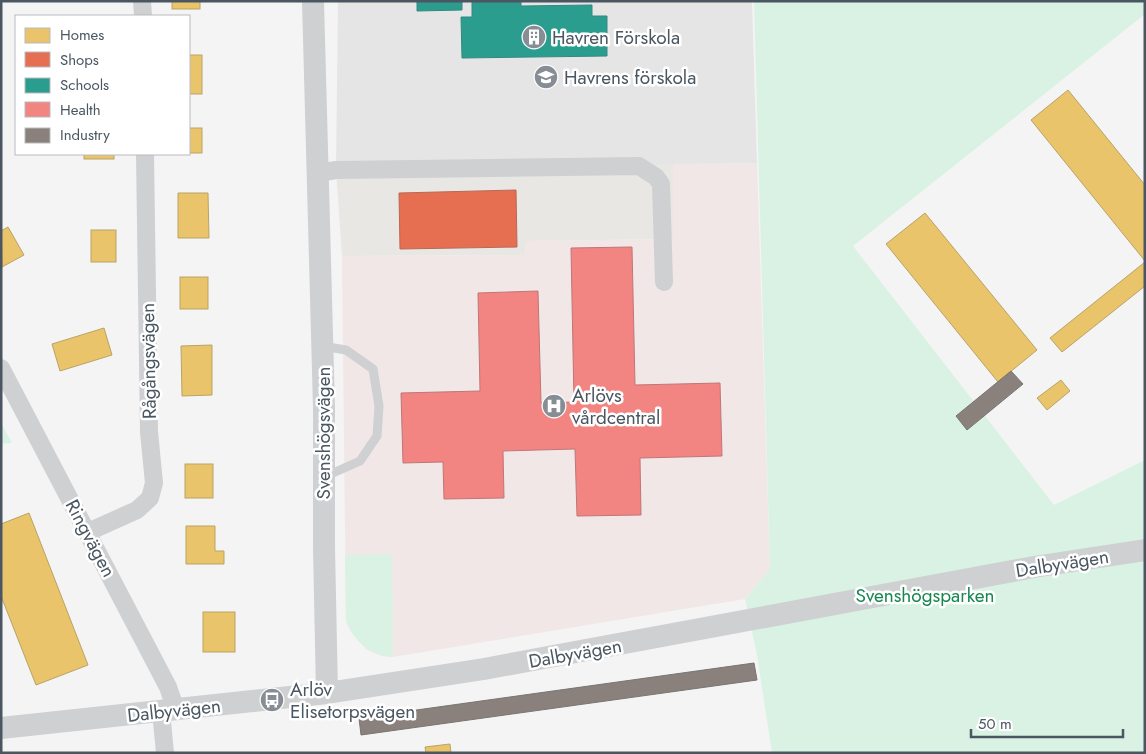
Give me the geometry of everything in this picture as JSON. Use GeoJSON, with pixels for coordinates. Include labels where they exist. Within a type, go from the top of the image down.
{"type":"FeatureCollection","features":[{"type":"Feature","properties":{"kind":"street"},"geometry":{"type":"LineString","coordinates":[[142,1],[142,15]]}},
{"type":"Feature","properties":{"kind":"street","name":"Svenshögsvägen"},"geometry":{"type":"LineString","coordinates":[[313,1],[322,346],[327,694]]}},
{"type":"Feature","properties":{"kind":"street","name":"Rågångsvägen"},"geometry":{"type":"LineString","coordinates":[[88,532],[137,510],[150,498],[154,483],[149,432],[145,155]]}},
{"type":"Feature","properties":{"kind":"street"},"geometry":{"type":"LineString","coordinates":[[318,173],[336,170],[639,166],[656,177],[661,184],[664,282]]}},
{"type":"Feature","properties":{"kind":"street","name":"Ringvägen"},"geometry":{"type":"LineString","coordinates":[[1,368],[168,687],[165,753]]}},
{"type":"Feature","properties":{"kind":"street","name":"Dalbyvägen"},"geometry":{"type":"LineString","coordinates":[[1,728],[327,694],[484,669],[1034,567],[1145,550]]}},
{"type":"Feature","properties":{"kind":"lane"},"geometry":{"type":"LineString","coordinates":[[322,346],[346,350],[373,369],[379,406],[377,436],[360,461],[324,477]]}},
{"type":"Feature","properties":{"kind":"shaded area","name":"Havrens förskola"},"geometry":{"type":"Polygon","coordinates":[[[338,1],[752,1],[757,163],[336,170],[338,1]]]}},
{"type":"Feature","properties":{"kind":"shaded area","name":"Arlövs vårdcentral"},"geometry":{"type":"Polygon","coordinates":[[[757,163],[770,569],[745,599],[393,657],[382,656],[367,650],[350,630],[346,621],[342,256],[525,255],[526,241],[673,239],[673,164],[757,163]]]}},
{"type":"Feature","properties":{"kind":"shaded area"},"geometry":{"type":"Polygon","coordinates":[[[673,164],[673,239],[526,241],[525,255],[342,256],[336,170],[673,164]]]}},
{"type":"Feature","properties":{"kind":"green space","name":"Svenshögsparken"},"geometry":{"type":"Polygon","coordinates":[[[754,1],[1145,1],[1145,14],[853,246],[1054,505],[1145,460],[1145,753],[772,753],[757,655],[745,599],[770,569],[754,1]]]}},
{"type":"Feature","properties":{"kind":"green space"},"geometry":{"type":"Polygon","coordinates":[[[1,423],[12,443],[1,444],[1,423]]]}},
{"type":"Feature","properties":{"kind":"green space"},"geometry":{"type":"Polygon","coordinates":[[[392,554],[393,657],[384,656],[364,646],[358,641],[346,621],[345,555],[392,554]]]}},
{"type":"Feature","properties":{"kind":"building: Homes"},"geometry":{"type":"Polygon","coordinates":[[[172,1],[200,1],[200,9],[172,9],[172,1]]]}},
{"type":"Feature","properties":{"kind":"building: Homes"},"geometry":{"type":"Polygon","coordinates":[[[190,55],[202,55],[202,94],[190,94],[190,55]]]}},
{"type":"Feature","properties":{"kind":"building: Homes"},"geometry":{"type":"Polygon","coordinates":[[[1068,90],[1145,185],[1145,261],[1031,120],[1068,90]]]}},
{"type":"Feature","properties":{"kind":"building: Homes"},"geometry":{"type":"Polygon","coordinates":[[[190,128],[202,128],[202,153],[190,153],[190,128]]]}},
{"type":"Feature","properties":{"kind":"building: Homes"},"geometry":{"type":"Polygon","coordinates":[[[84,155],[114,155],[114,159],[84,159],[84,155]]]}},
{"type":"Feature","properties":{"kind":"building: Homes"},"geometry":{"type":"Polygon","coordinates":[[[178,193],[208,193],[209,238],[178,238],[178,193]]]}},
{"type":"Feature","properties":{"kind":"building: Homes"},"geometry":{"type":"Polygon","coordinates":[[[925,213],[1037,350],[998,382],[886,244],[925,213]]]}},
{"type":"Feature","properties":{"kind":"building: Homes"},"geometry":{"type":"Polygon","coordinates":[[[8,227],[24,255],[2,267],[1,231],[8,227]]]}},
{"type":"Feature","properties":{"kind":"building: Homes"},"geometry":{"type":"Polygon","coordinates":[[[91,230],[116,230],[116,262],[91,262],[91,230]]]}},
{"type":"Feature","properties":{"kind":"building: Homes"},"geometry":{"type":"Polygon","coordinates":[[[1145,262],[1145,286],[1062,352],[1050,338],[1145,262]]]}},
{"type":"Feature","properties":{"kind":"building: Homes"},"geometry":{"type":"Polygon","coordinates":[[[180,277],[208,277],[208,309],[180,309],[180,277]]]}},
{"type":"Feature","properties":{"kind":"building: Homes"},"geometry":{"type":"Polygon","coordinates":[[[104,328],[112,355],[60,371],[52,344],[104,328]]]}},
{"type":"Feature","properties":{"kind":"building: Homes"},"geometry":{"type":"Polygon","coordinates":[[[212,345],[212,395],[182,396],[181,346],[212,345]]]}},
{"type":"Feature","properties":{"kind":"building: Homes"},"geometry":{"type":"Polygon","coordinates":[[[1061,380],[1070,391],[1047,410],[1037,398],[1061,380]]]}},
{"type":"Feature","properties":{"kind":"building: Homes"},"geometry":{"type":"Polygon","coordinates":[[[185,464],[213,464],[213,498],[185,498],[185,464]]]}},
{"type":"Feature","properties":{"kind":"building: Homes"},"geometry":{"type":"Polygon","coordinates":[[[29,513],[88,665],[36,685],[1,596],[1,524],[29,513]]]}},
{"type":"Feature","properties":{"kind":"building: Homes"},"geometry":{"type":"Polygon","coordinates":[[[186,526],[215,526],[215,551],[224,551],[224,564],[186,564],[186,526]]]}},
{"type":"Feature","properties":{"kind":"building: Homes"},"geometry":{"type":"Polygon","coordinates":[[[203,612],[235,612],[235,652],[203,652],[203,612]]]}},
{"type":"Feature","properties":{"kind":"building: Homes"},"geometry":{"type":"Polygon","coordinates":[[[450,744],[451,753],[426,753],[425,747],[450,744]]]}},
{"type":"Feature","properties":{"kind":"building: Shops"},"geometry":{"type":"Polygon","coordinates":[[[516,190],[517,247],[400,249],[399,193],[516,190]]]}},
{"type":"Feature","properties":{"kind":"building: Schools"},"geometry":{"type":"Polygon","coordinates":[[[417,1],[462,1],[462,10],[417,11],[417,1]]]}},
{"type":"Feature","properties":{"kind":"building: Schools","name":"Havren Förskola"},"geometry":{"type":"Polygon","coordinates":[[[472,1],[521,1],[521,6],[592,5],[592,16],[607,16],[607,56],[462,58],[461,17],[472,17],[472,1]]]}},
{"type":"Feature","properties":{"kind":"building: Health"},"geometry":{"type":"Polygon","coordinates":[[[632,247],[635,385],[720,383],[722,456],[640,458],[641,515],[577,516],[575,449],[503,451],[504,498],[444,499],[443,462],[403,463],[401,393],[480,391],[478,293],[538,291],[541,403],[574,402],[571,248],[632,247]]]}},
{"type":"Feature","properties":{"kind":"building: Industry"},"geometry":{"type":"Polygon","coordinates":[[[1011,371],[1023,384],[967,430],[956,416],[1011,371]]]}},
{"type":"Feature","properties":{"kind":"building: Industry"},"geometry":{"type":"Polygon","coordinates":[[[754,663],[757,680],[361,735],[359,718],[754,663]]]}},
{"type":"Feature","properties":{"kind":"place","name":"Havren Förskola"},"geometry":{"type":"Point","coordinates":[534,37]}},
{"type":"Feature","properties":{"kind":"place","name":"Havrens förskola"},"geometry":{"type":"Point","coordinates":[546,77]}},
{"type":"Feature","properties":{"kind":"place","name":"Arlövs vårdcentral"},"geometry":{"type":"Point","coordinates":[554,406]}},
{"type":"Feature","properties":{"kind":"place","name":"Arlöv Elisetorpsvägen"},"geometry":{"type":"Point","coordinates":[272,700]}}]}
